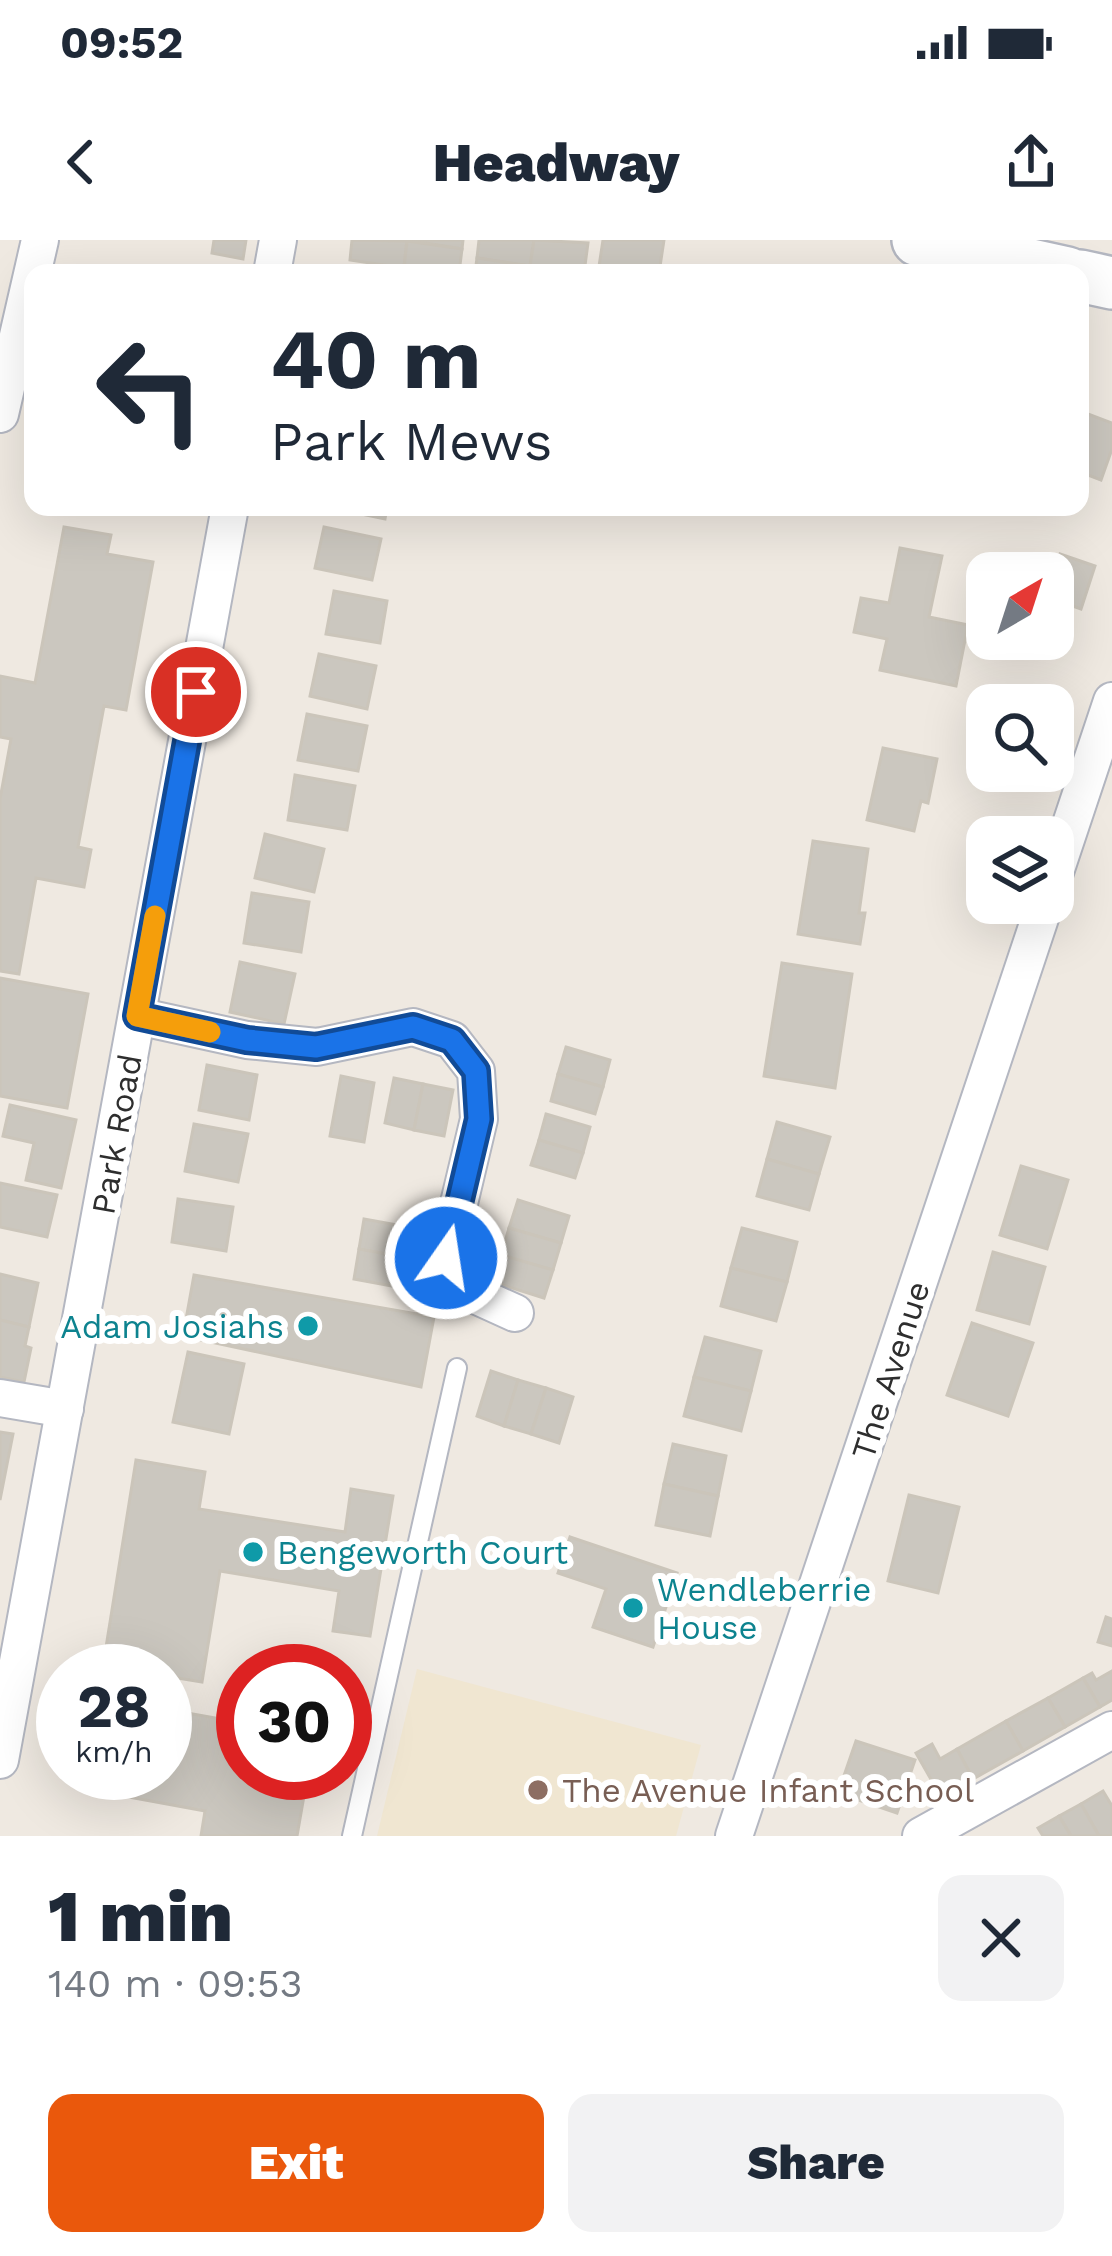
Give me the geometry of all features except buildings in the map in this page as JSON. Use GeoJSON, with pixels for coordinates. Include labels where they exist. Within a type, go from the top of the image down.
{"type":"FeatureCollection","features":[{"type":"Feature","properties":{"kind":"street"},"geometry":{"type":"LineString","coordinates":[[918,240],[1026,264]]}},
{"type":"Feature","properties":{"kind":"street"},"geometry":{"type":"LineString","coordinates":[[0,414],[24,310]]}},
{"type":"Feature","properties":{"kind":"street","name":"Park Road"},"geometry":{"type":"LineString","coordinates":[[0,1760],[228,516]]}},
{"type":"Feature","properties":{"kind":"street"},"geometry":{"type":"LineString","coordinates":[[1074,816],[1112,701]]}},
{"type":"Feature","properties":{"kind":"street","name":"The Avenue"},"geometry":{"type":"LineString","coordinates":[[734,1836],[1038,924]]}},
{"type":"Feature","properties":{"kind":"street"},"geometry":{"type":"LineString","coordinates":[[137,1016],[247,1040],[316,1047],[413,1027],[452,1040],[476,1071],[479,1119],[446,1258],[471,1293],[515,1313]]}},
{"type":"Feature","properties":{"kind":"street"},"geometry":{"type":"LineString","coordinates":[[0,1398],[65,1409]]}},
{"type":"Feature","properties":{"kind":"street"},"geometry":{"type":"LineString","coordinates":[[921,1836],[1112,1730]]}},
{"type":"Feature","properties":{"kind":"lane"},"geometry":{"type":"LineString","coordinates":[[352,1836],[457,1368]]}},
{"type":"Feature","properties":{"kind":"shaded area","name":"The Avenue Infant School"},"geometry":{"type":"Polygon","coordinates":[[[417,1669],[701,1745],[676,1836],[377,1836],[417,1669]]]}},
{"type":"Feature","properties":{"kind":"slow traffic"},"geometry":{"type":"LineString","coordinates":[[155,916],[137,1016],[210,1032]]}},
{"type":"Feature","properties":{"kind":"place","name":"Adam Josiahs"},"geometry":{"type":"Point","coordinates":[308,1326]}},
{"type":"Feature","properties":{"kind":"place","name":"Bengeworth Court"},"geometry":{"type":"Point","coordinates":[253,1552]}},
{"type":"Feature","properties":{"kind":"place","name":"Wendleberrie House"},"geometry":{"type":"Point","coordinates":[633,1608]}},
{"type":"Feature","properties":{"kind":"place","name":"The Avenue Infant School"},"geometry":{"type":"Point","coordinates":[538,1790]}},
{"type":"Feature","properties":{"kind":"route"},"geometry":{"type":"LineString","coordinates":[[196,692],[137,1016],[247,1040],[316,1047],[413,1027],[452,1040],[476,1071],[479,1119],[446,1258]]}}]}
